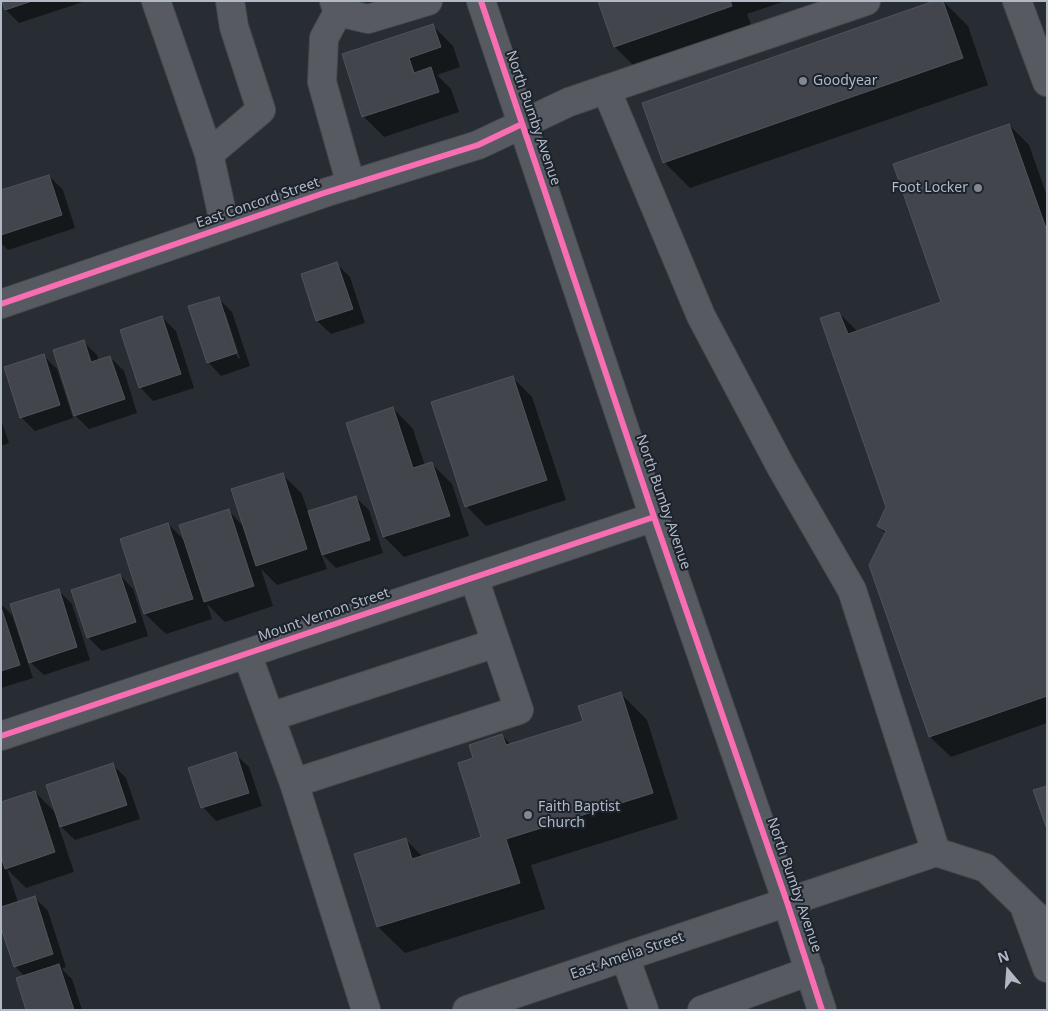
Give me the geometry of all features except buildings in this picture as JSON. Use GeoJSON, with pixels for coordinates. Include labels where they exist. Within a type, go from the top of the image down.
{"type":"FeatureCollection","features":[{"type":"Feature","properties":{"kind":"street"},"geometry":{"type":"LineString","coordinates":[[156,1],[209,154],[225,227]]}},
{"type":"Feature","properties":{"kind":"street"},"geometry":{"type":"LineString","coordinates":[[209,154],[261,110],[234,27],[230,1]]}},
{"type":"Feature","properties":{"kind":"street"},"geometry":{"type":"LineString","coordinates":[[351,185],[322,82],[324,38],[336,7],[368,19],[428,1]]}},
{"type":"Feature","properties":{"kind":"street","name":"North Bumby Avenue"},"geometry":{"type":"LineString","coordinates":[[481,1],[822,1010]]}},
{"type":"Feature","properties":{"kind":"street","name":"East Concord Street"},"geometry":{"type":"LineString","coordinates":[[1,304],[351,185],[478,145],[569,102],[866,1]]}},
{"type":"Feature","properties":{"kind":"street"},"geometry":{"type":"LineString","coordinates":[[1018,1],[1047,82]]}},
{"type":"Feature","properties":{"kind":"street"},"geometry":{"type":"LineString","coordinates":[[606,89],[701,316],[781,467],[852,590],[936,852],[986,868],[1047,927]]}},
{"type":"Feature","properties":{"kind":"street","name":"Mount Vernon Street"},"geometry":{"type":"LineString","coordinates":[[1,736],[654,517]]}},
{"type":"Feature","properties":{"kind":"street"},"geometry":{"type":"LineString","coordinates":[[294,783],[519,710],[474,578]]}},
{"type":"Feature","properties":{"kind":"street"},"geometry":{"type":"LineString","coordinates":[[270,717],[496,643]]}},
{"type":"Feature","properties":{"kind":"street"},"geometry":{"type":"LineString","coordinates":[[247,654],[294,783],[366,1010]]}},
{"type":"Feature","properties":{"kind":"street","name":"East Amelia Street"},"geometry":{"type":"LineString","coordinates":[[467,1010],[936,852]]}},
{"type":"Feature","properties":{"kind":"street"},"geometry":{"type":"LineString","coordinates":[[1025,906],[1047,968]]}},
{"type":"Feature","properties":{"kind":"street"},"geometry":{"type":"LineString","coordinates":[[625,957],[644,1010]]}},
{"type":"Feature","properties":{"kind":"street"},"geometry":{"type":"LineString","coordinates":[[702,1010],[810,971]]}},
{"type":"Feature","properties":{"kind":"cycle path"},"geometry":{"type":"LineString","coordinates":[[481,1],[822,1010]]}},
{"type":"Feature","properties":{"kind":"cycle path"},"geometry":{"type":"LineString","coordinates":[[1,304],[324,193],[478,145],[522,124]]}},
{"type":"Feature","properties":{"kind":"cycle path"},"geometry":{"type":"LineString","coordinates":[[1,736],[654,517]]}},
{"type":"Feature","properties":{"kind":"place","name":"Goodyear"},"geometry":{"type":"Point","coordinates":[803,81]}},
{"type":"Feature","properties":{"kind":"place","name":"Foot Locker"},"geometry":{"type":"Point","coordinates":[978,188]}},
{"type":"Feature","properties":{"kind":"place","name":"Faith Baptist Church"},"geometry":{"type":"Point","coordinates":[528,815]}}]}
